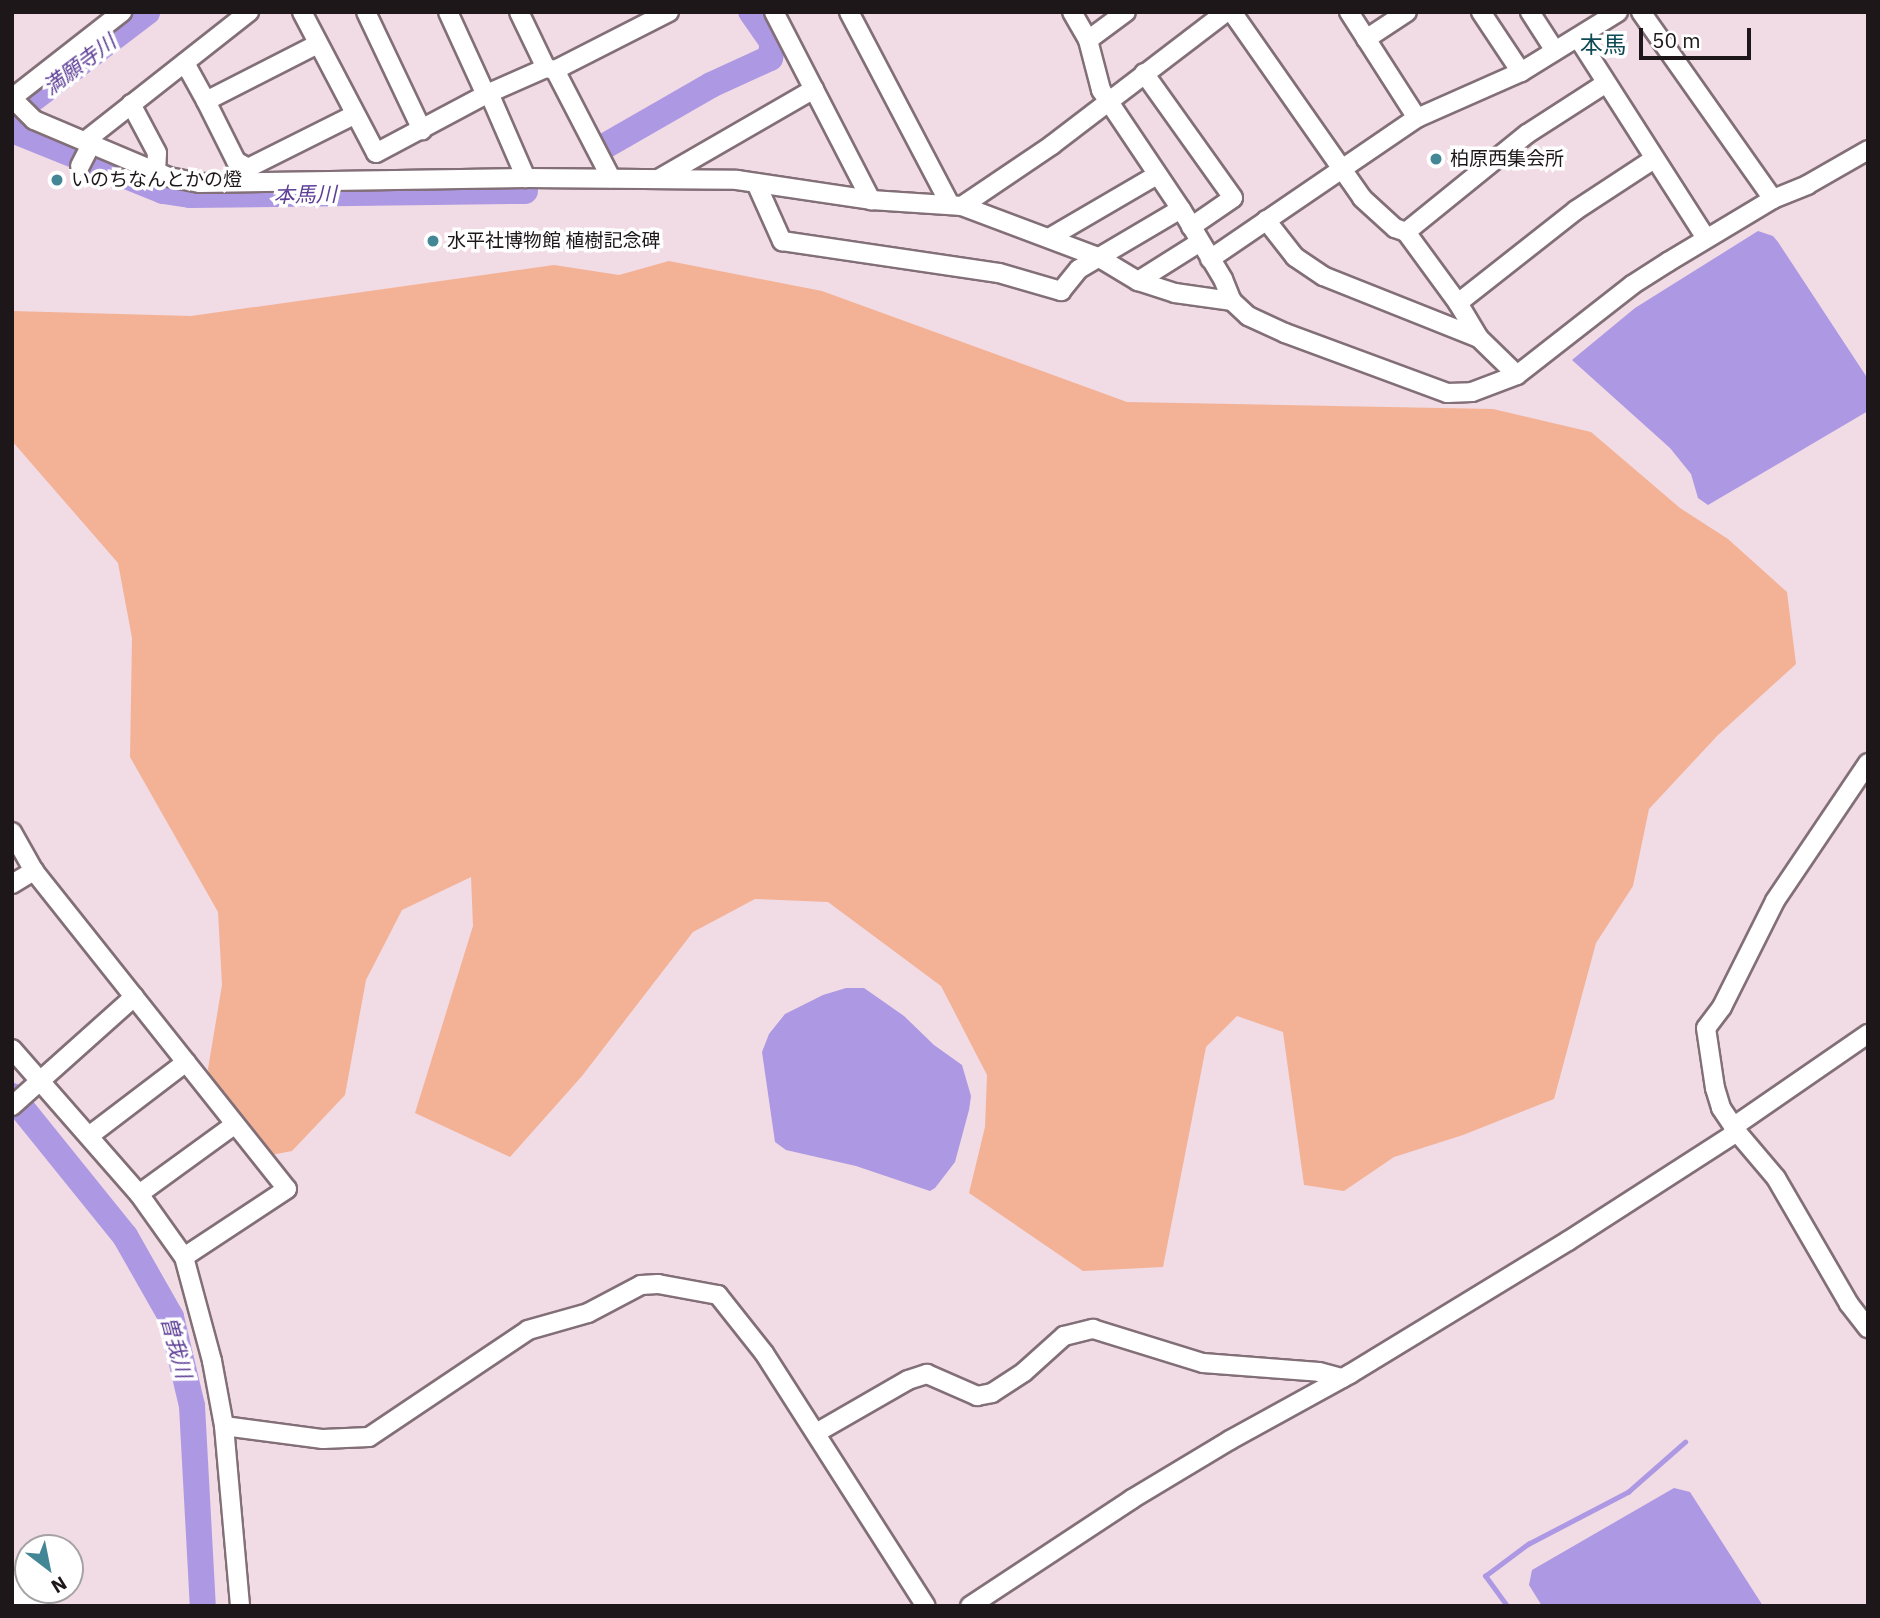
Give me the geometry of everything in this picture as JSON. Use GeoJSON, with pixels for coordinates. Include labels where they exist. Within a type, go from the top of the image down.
{"type":"FeatureCollection","features":[{"type":"Feature","properties":{"kind":"main road"},"geometry":{"type":"LineString","coordinates":[[12,1584],[35,1606]]}},
{"type":"Feature","properties":{"kind":"street"},"geometry":{"type":"LineString","coordinates":[[122,12],[13,99],[34,120],[85,151],[156,170],[169,177],[200,183],[248,175],[381,180],[660,178],[756,183],[871,200],[956,205],[1098,257],[1138,281],[1175,293],[1232,301]]}},
{"type":"Feature","properties":{"kind":"street"},"geometry":{"type":"LineString","coordinates":[[85,151],[131,104],[249,12]]}},
{"type":"Feature","properties":{"kind":"street"},"geometry":{"type":"LineString","coordinates":[[302,12],[376,153],[381,180]]}},
{"type":"Feature","properties":{"kind":"street"},"geometry":{"type":"LineString","coordinates":[[366,12],[422,130]]}},
{"type":"Feature","properties":{"kind":"street"},"geometry":{"type":"LineString","coordinates":[[448,12],[526,178]]}},
{"type":"Feature","properties":{"kind":"street"},"geometry":{"type":"LineString","coordinates":[[519,12],[611,178]]}},
{"type":"Feature","properties":{"kind":"street"},"geometry":{"type":"LineString","coordinates":[[376,153],[488,94],[551,69],[669,12]]}},
{"type":"Feature","properties":{"kind":"street"},"geometry":{"type":"LineString","coordinates":[[774,12],[871,200]]}},
{"type":"Feature","properties":{"kind":"street"},"geometry":{"type":"LineString","coordinates":[[849,12],[956,205]]}},
{"type":"Feature","properties":{"kind":"street"},"geometry":{"type":"LineString","coordinates":[[1072,12],[1088,40],[1095,75],[1108,100],[1181,209],[1223,279],[1232,301],[1248,316],[1285,333],[1447,393],[1472,392],[1517,375],[1632,285],[1773,199],[1807,185],[1868,150]]}},
{"type":"Feature","properties":{"kind":"street"},"geometry":{"type":"LineString","coordinates":[[1088,40],[1126,12]]}},
{"type":"Feature","properties":{"kind":"street"},"geometry":{"type":"LineString","coordinates":[[956,205],[1052,145],[1226,12]]}},
{"type":"Feature","properties":{"kind":"street"},"geometry":{"type":"LineString","coordinates":[[1232,12],[1362,198],[1395,228],[1406,232],[1458,303],[1479,338],[1517,375]]}},
{"type":"Feature","properties":{"kind":"street"},"geometry":{"type":"LineString","coordinates":[[1349,12],[1417,118]]}},
{"type":"Feature","properties":{"kind":"street"},"geometry":{"type":"LineString","coordinates":[[1366,39],[1407,12]]}},
{"type":"Feature","properties":{"kind":"street"},"geometry":{"type":"LineString","coordinates":[[1481,12],[1521,72]]}},
{"type":"Feature","properties":{"kind":"street"},"geometry":{"type":"LineString","coordinates":[[1530,12],[1555,51]]}},
{"type":"Feature","properties":{"kind":"street"},"geometry":{"type":"LineString","coordinates":[[1210,259],[1417,118],[1521,72],[1618,12]]}},
{"type":"Feature","properties":{"kind":"street"},"geometry":{"type":"LineString","coordinates":[[1641,12],[1773,199]]}},
{"type":"Feature","properties":{"kind":"street"},"geometry":{"type":"LineString","coordinates":[[1577,38],[1706,238]]}},
{"type":"Feature","properties":{"kind":"street"},"geometry":{"type":"LineString","coordinates":[[206,101],[318,44]]}},
{"type":"Feature","properties":{"kind":"street"},"geometry":{"type":"LineString","coordinates":[[185,63],[236,161],[248,175]]}},
{"type":"Feature","properties":{"kind":"street"},"geometry":{"type":"LineString","coordinates":[[1138,281],[1195,235],[1233,198],[1144,73]]}},
{"type":"Feature","properties":{"kind":"street"},"geometry":{"type":"LineString","coordinates":[[1406,232],[1527,134],[1606,83]]}},
{"type":"Feature","properties":{"kind":"street"},"geometry":{"type":"LineString","coordinates":[[660,178],[814,89]]}},
{"type":"Feature","properties":{"kind":"street"},"geometry":{"type":"LineString","coordinates":[[131,104],[157,153],[156,170]]}},
{"type":"Feature","properties":{"kind":"street"},"geometry":{"type":"LineString","coordinates":[[248,175],[354,115]]}},
{"type":"Feature","properties":{"kind":"street"},"geometry":{"type":"LineString","coordinates":[[1458,303],[1576,210],[1654,159]]}},
{"type":"Feature","properties":{"kind":"street"},"geometry":{"type":"LineString","coordinates":[[1049,238],[1157,175]]}},
{"type":"Feature","properties":{"kind":"street"},"geometry":{"type":"LineString","coordinates":[[756,183],[782,241],[999,273],[1061,291],[1079,269],[1181,209]]}},
{"type":"Feature","properties":{"kind":"street"},"geometry":{"type":"LineString","coordinates":[[1266,220],[1295,257],[1323,276],[1479,338]]}},
{"type":"Feature","properties":{"kind":"street"},"geometry":{"type":"LineString","coordinates":[[1868,763],[1775,901],[1722,1007],[1706,1028],[1715,1088],[1721,1108],[1735,1130],[1776,1178],[1849,1304],[1868,1328]]}},
{"type":"Feature","properties":{"kind":"street"},"geometry":{"type":"LineString","coordinates":[[12,832],[34,871],[287,1189],[184,1257]]}},
{"type":"Feature","properties":{"kind":"street"},"geometry":{"type":"LineString","coordinates":[[12,884],[34,871]]}},
{"type":"Feature","properties":{"kind":"street"},"geometry":{"type":"LineString","coordinates":[[12,1106],[134,997]]}},
{"type":"Feature","properties":{"kind":"street"},"geometry":{"type":"LineString","coordinates":[[970,1606],[1132,1499],[1342,1378],[1568,1241],[1735,1130],[1868,1034]]}},
{"type":"Feature","properties":{"kind":"street"},"geometry":{"type":"LineString","coordinates":[[12,1049],[38,1083],[139,1194],[184,1257],[212,1361],[224,1426],[240,1606]]}},
{"type":"Feature","properties":{"kind":"street"},"geometry":{"type":"LineString","coordinates":[[89,1136],[186,1062]]}},
{"type":"Feature","properties":{"kind":"street"},"geometry":{"type":"LineString","coordinates":[[139,1194],[234,1125]]}},
{"type":"Feature","properties":{"kind":"street"},"geometry":{"type":"LineString","coordinates":[[224,1426],[323,1439],[369,1437],[425,1396],[461,1377],[527,1330],[587,1312],[641,1285],[658,1284],[718,1295],[730,1307],[816,1433],[926,1606]]}},
{"type":"Feature","properties":{"kind":"street"},"geometry":{"type":"LineString","coordinates":[[816,1433],[908,1380],[927,1374],[977,1396],[992,1394],[1024,1373],[1064,1336],[1093,1329],[1203,1363],[1319,1373],[1342,1378]]}},
{"type":"Feature","properties":{"kind":"shaded area"},"geometry":{"type":"Polygon","coordinates":[[[1758,231],[1773,236],[1778,242],[1868,379],[1868,411],[1708,505],[1698,498],[1691,474],[1670,448],[1572,360],[1635,308],[1758,231]]]}},
{"type":"Feature","properties":{"kind":"shaded area"},"geometry":{"type":"Polygon","coordinates":[[[669,261],[822,291],[1127,402],[1493,409],[1591,432],[1680,508],[1728,539],[1787,592],[1796,664],[1718,735],[1649,809],[1633,886],[1596,943],[1554,1099],[1463,1135],[1394,1157],[1344,1191],[1304,1185],[1283,1032],[1237,1016],[1206,1047],[1163,1267],[1083,1271],[969,1193],[985,1127],[987,1075],[941,986],[828,902],[755,899],[693,932],[582,1076],[510,1157],[415,1113],[473,926],[471,877],[402,910],[366,980],[345,1095],[292,1151],[255,1158],[218,1113],[208,1069],[222,985],[218,912],[130,757],[132,638],[118,563],[12,441],[12,311],[191,316],[554,265],[619,275],[669,261]]]}},
{"type":"Feature","properties":{"kind":"shaded area"},"geometry":{"type":"Polygon","coordinates":[[[846,988],[864,988],[904,1016],[934,1045],[962,1065],[971,1096],[969,1110],[955,1162],[930,1191],[856,1166],[786,1150],[775,1142],[762,1052],[769,1034],[785,1014],[823,995],[846,988]]]}},
{"type":"Feature","properties":{"kind":"shaded area"},"geometry":{"type":"Polygon","coordinates":[[[1674,1488],[1690,1492],[1763,1606],[1542,1606],[1529,1585],[1532,1570],[1674,1488]]]}},
{"type":"Feature","properties":{"kind":"waterway","name":"満願寺川"},"geometry":{"type":"LineString","coordinates":[[12,115],[147,12]]}},
{"type":"Feature","properties":{"kind":"waterway","name":"本馬川"},"geometry":{"type":"LineString","coordinates":[[605,146],[711,85],[770,58],[773,43],[751,12]]}},
{"type":"Feature","properties":{"kind":"waterway","name":"本馬川"},"geometry":{"type":"LineString","coordinates":[[12,130],[163,191],[190,195],[525,191]]}},
{"type":"Feature","properties":{"kind":"waterway","name":"曽我川"},"geometry":{"type":"LineString","coordinates":[[12,1096],[125,1236],[171,1317],[192,1406],[203,1606]]}},
{"type":"Feature","properties":{"kind":"waterway"},"geometry":{"type":"LineString","coordinates":[[1507,1606],[1485,1576],[1528,1544],[1628,1492],[1685,1442]]}},
{"type":"Feature","properties":{"kind":"place","name":"柏原西集会所"},"geometry":{"type":"Point","coordinates":[1436,159]}},
{"type":"Feature","properties":{"kind":"place","name":"いのちなんとかの燈"},"geometry":{"type":"Point","coordinates":[57,180]}},
{"type":"Feature","properties":{"kind":"place","name":"水平社博物館 植樹記念碑"},"geometry":{"type":"Point","coordinates":[433,241]}},
{"type":"Feature","properties":{"kind":"district","name":"本馬"},"geometry":{"type":"Point","coordinates":[1603,44]}}]}
